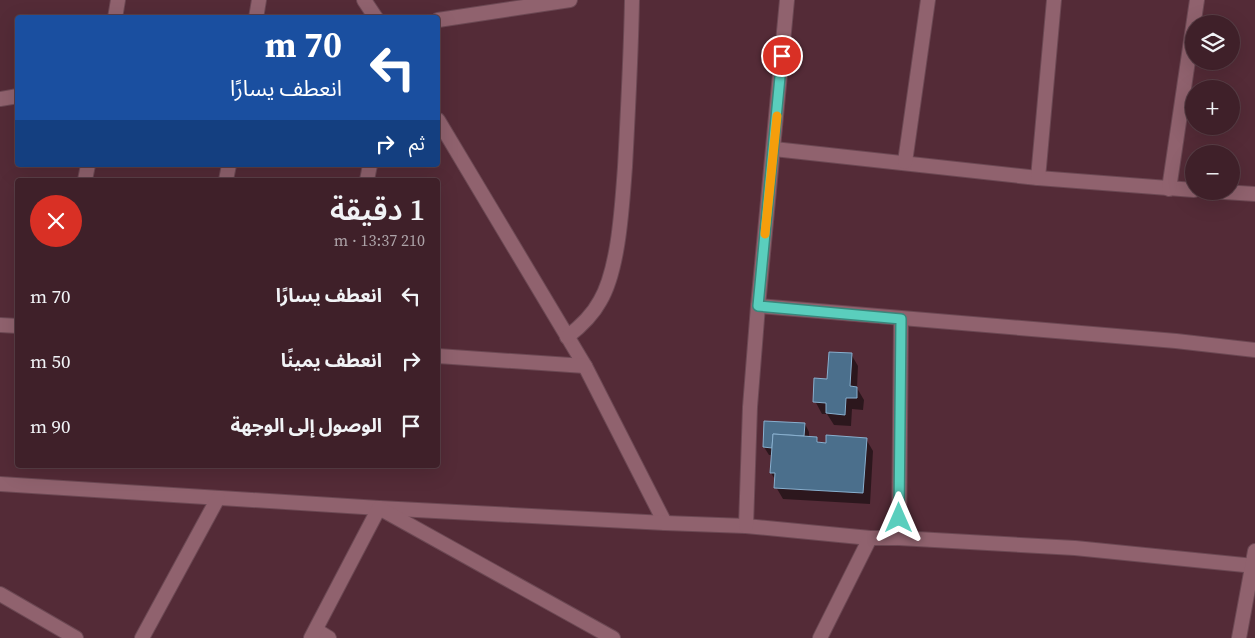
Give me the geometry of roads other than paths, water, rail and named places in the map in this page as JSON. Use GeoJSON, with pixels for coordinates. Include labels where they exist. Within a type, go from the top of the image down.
{"type":"FeatureCollection","features":[{"type":"Feature","properties":{"kind":"street"},"geometry":{"type":"LineString","coordinates":[[116,15],[118,0]]}},
{"type":"Feature","properties":{"kind":"street"},"geometry":{"type":"LineString","coordinates":[[257,15],[260,0]]}},
{"type":"Feature","properties":{"kind":"street"},"geometry":{"type":"LineString","coordinates":[[364,0],[374,15]]}},
{"type":"Feature","properties":{"kind":"street"},"geometry":{"type":"LineString","coordinates":[[440,20],[570,0]]}},
{"type":"Feature","properties":{"kind":"street"},"geometry":{"type":"LineString","coordinates":[[567,337],[590,316],[601,300],[610,278],[616,250],[623,196],[630,92],[632,0]]}},
{"type":"Feature","properties":{"kind":"street"},"geometry":{"type":"LineString","coordinates":[[746,526],[750,407],[787,0]]}},
{"type":"Feature","properties":{"kind":"street"},"geometry":{"type":"LineString","coordinates":[[905,162],[928,0]]}},
{"type":"Feature","properties":{"kind":"street"},"geometry":{"type":"LineString","coordinates":[[1038,178],[1054,0]]}},
{"type":"Feature","properties":{"kind":"street"},"geometry":{"type":"LineString","coordinates":[[1169,189],[1197,0]]}},
{"type":"Feature","properties":{"kind":"street"},"geometry":{"type":"LineString","coordinates":[[0,99],[15,96]]}},
{"type":"Feature","properties":{"kind":"street"},"geometry":{"type":"LineString","coordinates":[[440,123],[585,366],[665,523]]}},
{"type":"Feature","properties":{"kind":"street"},"geometry":{"type":"LineString","coordinates":[[774,149],[1038,178],[1185,190]]}},
{"type":"Feature","properties":{"kind":"street"},"geometry":{"type":"LineString","coordinates":[[1240,193],[1255,194]]}},
{"type":"Feature","properties":{"kind":"street"},"geometry":{"type":"LineString","coordinates":[[758,306],[1176,340],[1255,350]]}},
{"type":"Feature","properties":{"kind":"street"},"geometry":{"type":"LineString","coordinates":[[899,538],[901,319]]}},
{"type":"Feature","properties":{"kind":"street"},"geometry":{"type":"LineString","coordinates":[[0,325],[15,326]]}},
{"type":"Feature","properties":{"kind":"street"},"geometry":{"type":"LineString","coordinates":[[440,356],[585,366]]}},
{"type":"Feature","properties":{"kind":"street"},"geometry":{"type":"LineString","coordinates":[[0,484],[379,508],[746,526],[870,538],[1075,548],[1254,561],[1238,638]]}},
{"type":"Feature","properties":{"kind":"street"},"geometry":{"type":"LineString","coordinates":[[142,638],[218,498]]}},
{"type":"Feature","properties":{"kind":"street"},"geometry":{"type":"LineString","coordinates":[[329,638],[314,634],[379,508]]}},
{"type":"Feature","properties":{"kind":"street"},"geometry":{"type":"LineString","coordinates":[[379,508],[613,638]]}},
{"type":"Feature","properties":{"kind":"street"},"geometry":{"type":"LineString","coordinates":[[820,638],[870,538]]}},
{"type":"Feature","properties":{"kind":"street"},"geometry":{"type":"LineString","coordinates":[[0,594],[76,638]]}}]}
